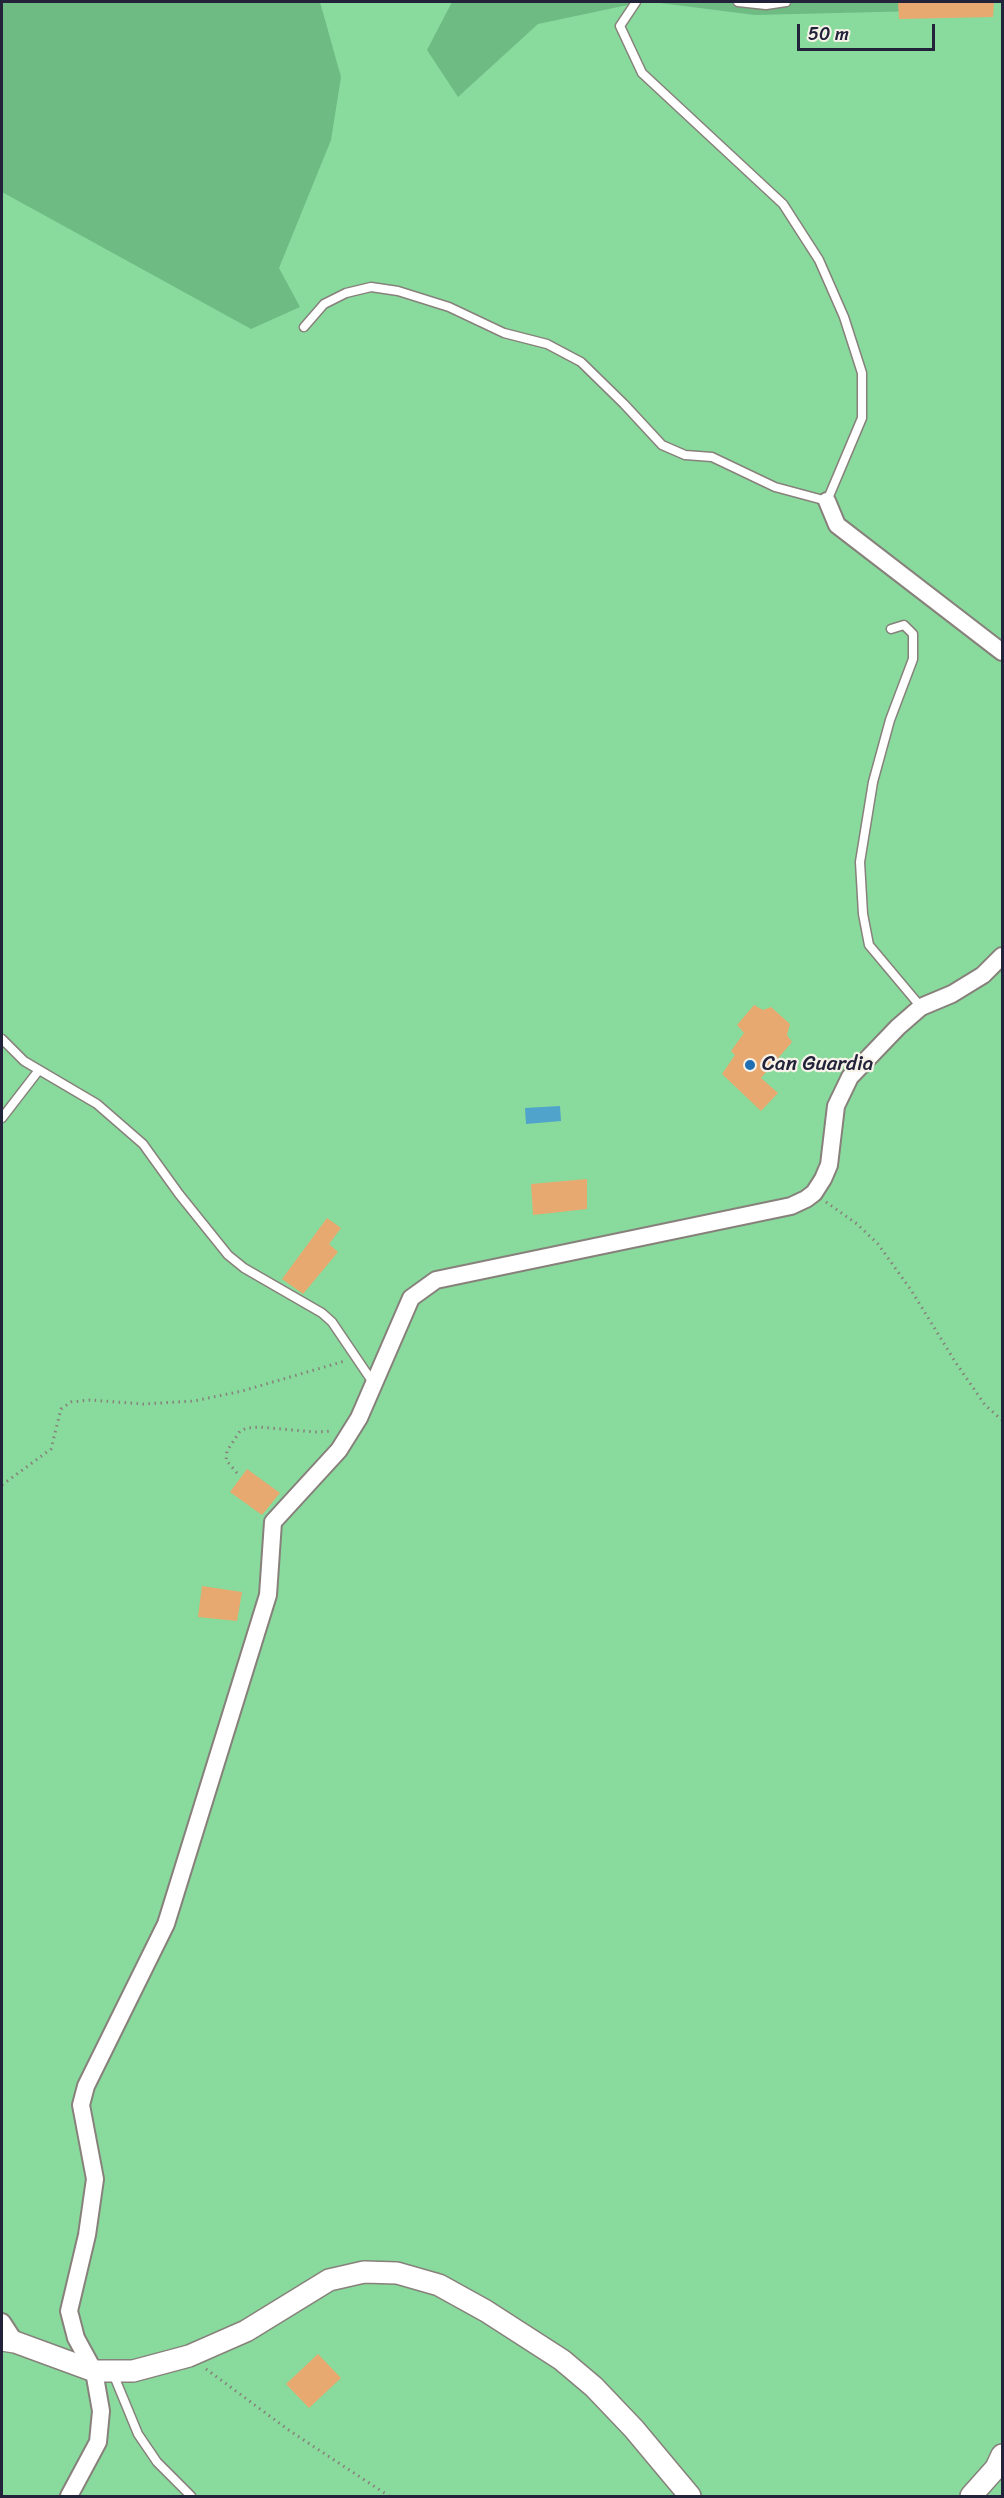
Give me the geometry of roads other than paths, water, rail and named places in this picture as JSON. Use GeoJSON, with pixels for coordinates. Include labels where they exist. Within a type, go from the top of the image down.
{"type":"FeatureCollection","features":[{"type":"Feature","properties":{"kind":"street"},"geometry":{"type":"LineString","coordinates":[[827,501],[837,525],[1002,652]]}},
{"type":"Feature","properties":{"kind":"street"},"geometry":{"type":"LineString","coordinates":[[69,2496],[98,2442],[103,2371],[76,2338],[69,2311],[87,2235],[95,2179],[81,2105],[86,2086],[166,1924],[268,1595],[273,1522],[339,1450],[354,1426],[411,1298],[436,1280],[791,1206],[814,1193],[829,1165],[836,1106],[843,1089],[862,1063],[921,1007],[952,994],[983,975],[1002,956]]}},
{"type":"Feature","properties":{"kind":"street"},"geometry":{"type":"LineString","coordinates":[[2,2322],[8,2341],[103,2371],[134,2371],[189,2356],[246,2331],[329,2280],[364,2272],[397,2273],[439,2285],[486,2311],[562,2360],[594,2387],[626,2421],[690,2496]]}},
{"type":"Feature","properties":{"kind":"street"},"geometry":{"type":"LineString","coordinates":[[971,2496],[996,2468],[1002,2455]]}},
{"type":"Feature","properties":{"kind":"lane"},"geometry":{"type":"LineString","coordinates":[[304,327],[324,304],[346,293],[371,287],[398,291],[449,307],[504,333],[547,344],[581,362],[662,445],[685,455],[712,457],[775,487],[827,501],[862,418],[862,373],[844,316],[819,260],[783,204],[642,73],[620,26],[636,2]]}},
{"type":"Feature","properties":{"kind":"lane"},"geometry":{"type":"LineString","coordinates":[[738,2],[766,4],[786,2]]}},
{"type":"Feature","properties":{"kind":"lane"},"geometry":{"type":"LineString","coordinates":[[891,629],[904,626],[913,634],[913,659],[890,720],[873,782],[860,862],[862,914],[869,945],[921,1007]]}},
{"type":"Feature","properties":{"kind":"lane"},"geometry":{"type":"LineString","coordinates":[[2,1039],[24,1061],[97,1104],[143,1144],[228,1256],[269,1284],[322,1313],[332,1322],[374,1384]]}},
{"type":"Feature","properties":{"kind":"lane"},"geometry":{"type":"LineString","coordinates":[[2,1118],[39,1070]]}},
{"type":"Feature","properties":{"kind":"lane"},"geometry":{"type":"LineString","coordinates":[[103,2371],[138,2434],[157,2462],[191,2496]]}},
{"type":"Feature","properties":{"kind":"water"},"geometry":{"type":"Polygon","coordinates":[[[560,1106],[561,1121],[526,1124],[525,1108],[560,1106]]]}},
{"type":"Feature","properties":{"kind":"place","name":"Can Guardia"},"geometry":{"type":"Point","coordinates":[750,1065]}}]}
